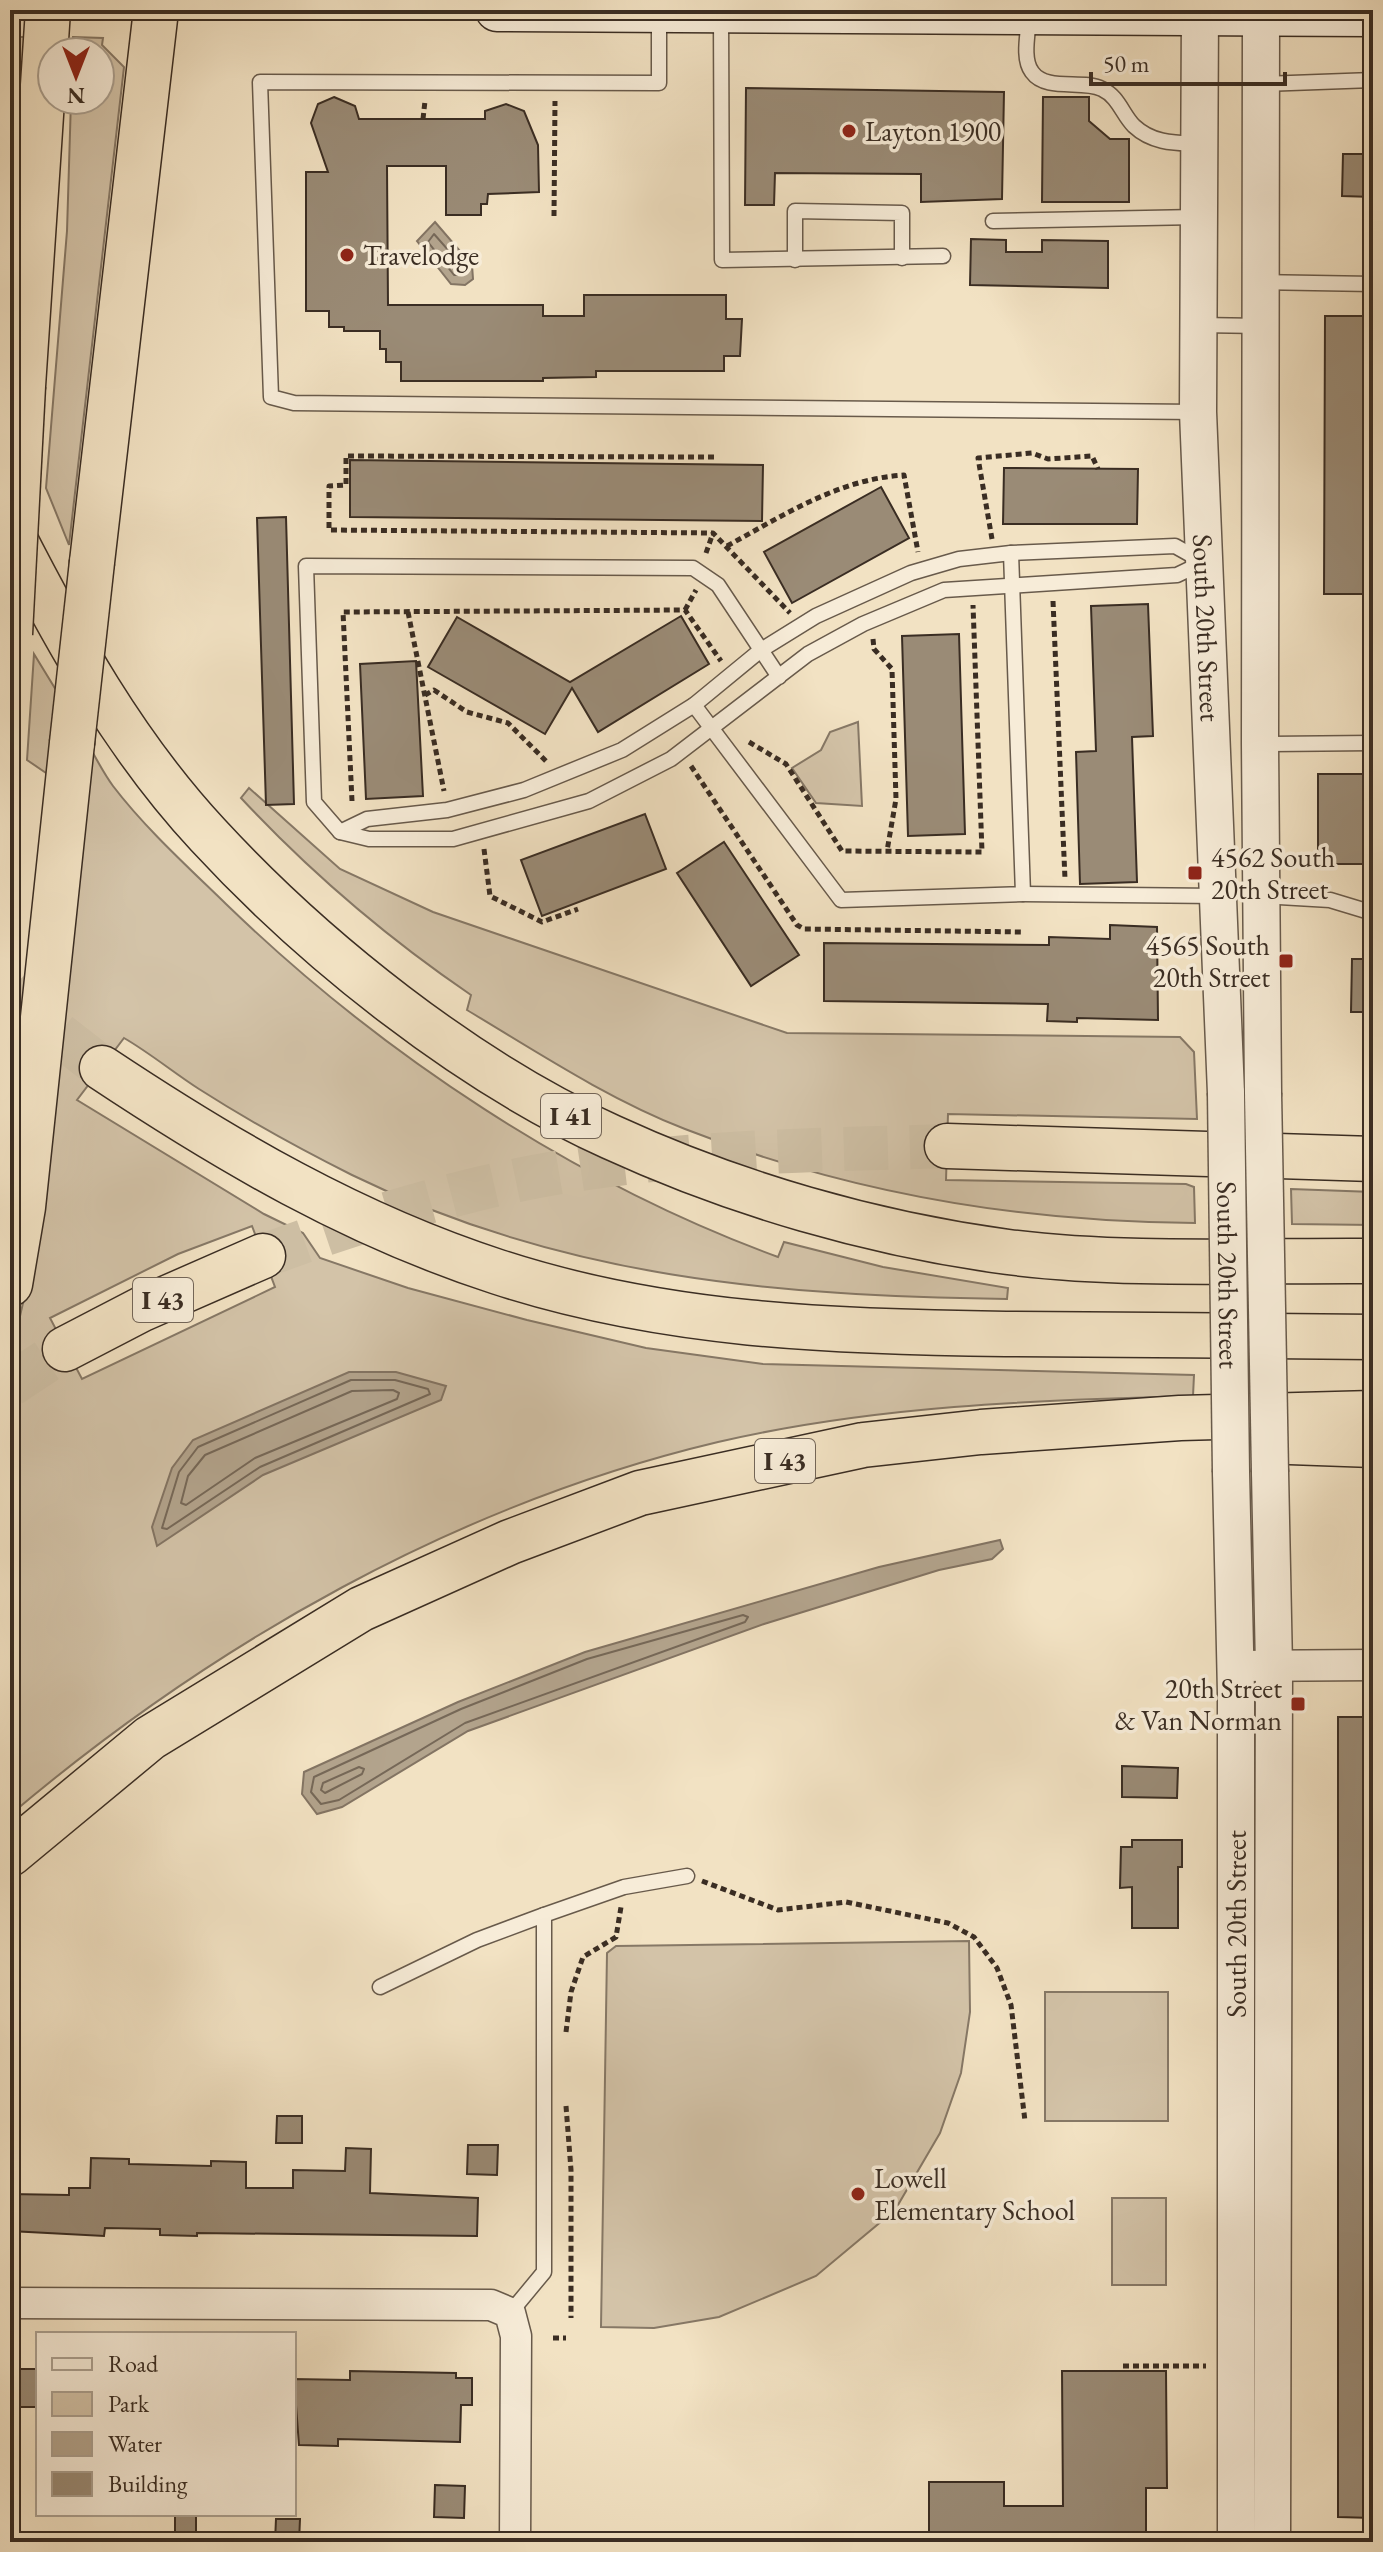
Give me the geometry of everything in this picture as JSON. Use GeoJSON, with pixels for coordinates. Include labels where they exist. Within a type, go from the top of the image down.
{"type":"FeatureCollection","features":[{"type":"Feature","properties":{"kind":"highway"},"geometry":{"type":"LineString","coordinates":[[10,634],[48,10]]}},
{"type":"Feature","properties":{"kind":"highway"},"geometry":{"type":"LineString","coordinates":[[10,1284],[23,1207],[92,562],[156,10]]}},
{"type":"Feature","properties":{"kind":"highway","name":"I 41"},"geometry":{"type":"LineString","coordinates":[[10,530],[62,631],[103,698],[207,835],[388,1000],[491,1072],[610,1137],[817,1212],[912,1235],[1009,1252],[1082,1258],[1373,1261]]}},
{"type":"Feature","properties":{"kind":"highway"},"geometry":{"type":"LineString","coordinates":[[102,1068],[208,1139],[352,1215],[500,1273],[621,1304],[739,1323],[869,1332],[1373,1337]]}},
{"type":"Feature","properties":{"kind":"highway"},"geometry":{"type":"LineString","coordinates":[[947,1146],[1373,1159]]}},
{"type":"Feature","properties":{"kind":"highway","name":"I 43"},"geometry":{"type":"LineString","coordinates":[[65,1349],[142,1309],[263,1256]]}},
{"type":"Feature","properties":{"kind":"highway","name":"I 43"},"geometry":{"type":"LineString","coordinates":[[10,1854],[150,1738],[256,1670],[361,1609],[510,1542],[640,1493],[863,1445],[981,1432],[1180,1418],[1373,1413]]}},
{"type":"Feature","properties":{"kind":"highway"},"geometry":{"type":"LineString","coordinates":[[1097,1426],[1182,1440],[1373,1445]]}},
{"type":"Feature","properties":{"kind":"main road"},"geometry":{"type":"LineString","coordinates":[[497,10],[1373,15]]}},
{"type":"Feature","properties":{"kind":"street","name":"South 20th Street"},"geometry":{"type":"LineString","coordinates":[[1200,12],[1198,412],[1226,1093],[1236,1666],[1236,2542]]}},
{"type":"Feature","properties":{"kind":"street","name":"South 20th Street"},"geometry":{"type":"LineString","coordinates":[[1261,13],[1260,744],[1274,1667],[1272,2542]]}},
{"type":"Feature","properties":{"kind":"street"},"geometry":{"type":"LineString","coordinates":[[1218,896],[1263,896]]}},
{"type":"Feature","properties":{"kind":"street"},"geometry":{"type":"LineString","coordinates":[[1236,1666],[1373,1665]]}},
{"type":"Feature","properties":{"kind":"street"},"geometry":{"type":"LineString","coordinates":[[10,2303],[491,2305],[510,2313],[516,2336],[515,2542]]}},
{"type":"Feature","properties":{"kind":"lane"},"geometry":{"type":"LineString","coordinates":[[659,11],[659,83],[260,82],[271,397],[294,403],[1198,412]]}},
{"type":"Feature","properties":{"kind":"lane"},"geometry":{"type":"LineString","coordinates":[[721,12],[722,260],[943,256]]}},
{"type":"Feature","properties":{"kind":"lane"},"geometry":{"type":"LineString","coordinates":[[1029,13],[1027,60],[1032,74],[1044,81],[1101,87],[1118,101],[1134,126],[1163,143],[1198,144]]}},
{"type":"Feature","properties":{"kind":"lane"},"geometry":{"type":"LineString","coordinates":[[1260,84],[1373,80]]}},
{"type":"Feature","properties":{"kind":"lane"},"geometry":{"type":"LineString","coordinates":[[795,260],[795,211],[902,213],[902,258]]}},
{"type":"Feature","properties":{"kind":"lane"},"geometry":{"type":"LineString","coordinates":[[993,221],[1198,217]]}},
{"type":"Feature","properties":{"kind":"lane"},"geometry":{"type":"LineString","coordinates":[[1262,282],[1373,284]]}},
{"type":"Feature","properties":{"kind":"lane"},"geometry":{"type":"LineString","coordinates":[[1198,325],[1262,326]]}},
{"type":"Feature","properties":{"kind":"lane"},"geometry":{"type":"LineString","coordinates":[[340,832],[367,819],[447,810],[524,790],[622,750],[694,705],[761,650],[816,616],[911,573],[959,559],[1011,553],[1175,546],[1204,562]]}},
{"type":"Feature","properties":{"kind":"lane"},"geometry":{"type":"LineString","coordinates":[[1011,553],[1023,894]]}},
{"type":"Feature","properties":{"kind":"lane"},"geometry":{"type":"LineString","coordinates":[[779,677],[718,585],[693,568],[306,566],[314,802],[340,832],[369,839],[453,839],[589,801],[671,759],[711,727],[779,677],[808,654],[863,624],[944,590],[1177,575],[1204,562]]}},
{"type":"Feature","properties":{"kind":"lane"},"geometry":{"type":"LineString","coordinates":[[694,705],[841,900],[1023,894],[1218,896]]}},
{"type":"Feature","properties":{"kind":"lane"},"geometry":{"type":"LineString","coordinates":[[1260,744],[1373,743]]}},
{"type":"Feature","properties":{"kind":"lane"},"geometry":{"type":"LineString","coordinates":[[1263,896],[1330,900],[1373,913]]}},
{"type":"Feature","properties":{"kind":"lane"},"geometry":{"type":"LineString","coordinates":[[380,1987],[477,1940],[544,1915],[624,1887],[687,1876]]}},
{"type":"Feature","properties":{"kind":"lane"},"geometry":{"type":"LineString","coordinates":[[510,2313],[544,2272],[544,1915]]}},
{"type":"Feature","properties":{"kind":"path"},"geometry":{"type":"LineString","coordinates":[[423,119],[423,101],[438,101]]}},
{"type":"Feature","properties":{"kind":"path"},"geometry":{"type":"LineString","coordinates":[[540,101],[555,101],[554,216]]}},
{"type":"Feature","properties":{"kind":"path"},"geometry":{"type":"LineString","coordinates":[[993,542],[978,458],[1032,453],[1048,459],[1092,456],[1098,469]]}},
{"type":"Feature","properties":{"kind":"path"},"geometry":{"type":"LineString","coordinates":[[714,457],[346,456],[346,485],[329,486],[329,530],[713,533],[785,610],[794,614]]}},
{"type":"Feature","properties":{"kind":"path"},"geometry":{"type":"LineString","coordinates":[[727,546],[845,486],[878,477],[904,475],[919,556]]}},
{"type":"Feature","properties":{"kind":"path"},"geometry":{"type":"LineString","coordinates":[[1053,597],[1066,894]]}},
{"type":"Feature","properties":{"kind":"path"},"geometry":{"type":"LineString","coordinates":[[680,771],[738,726],[750,744],[786,764],[842,851],[982,852],[973,603],[958,605]]}},
{"type":"Feature","properties":{"kind":"path"},"geometry":{"type":"LineString","coordinates":[[352,801],[343,612],[685,610],[726,668]]}},
{"type":"Feature","properties":{"kind":"path"},"geometry":{"type":"LineString","coordinates":[[408,612],[447,810]]}},
{"type":"Feature","properties":{"kind":"path"},"geometry":{"type":"LineString","coordinates":[[885,633],[872,638],[874,649],[892,669],[896,799],[887,851]]}},
{"type":"Feature","properties":{"kind":"path"},"geometry":{"type":"LineString","coordinates":[[425,695],[434,690],[467,712],[508,723],[554,769]]}},
{"type":"Feature","properties":{"kind":"path"},"geometry":{"type":"LineString","coordinates":[[689,764],[797,925],[804,929],[1023,932]]}},
{"type":"Feature","properties":{"kind":"path"},"geometry":{"type":"LineString","coordinates":[[499,845],[484,848],[490,896],[542,922],[578,909]]}},
{"type":"Feature","properties":{"kind":"path"},"geometry":{"type":"LineString","coordinates":[[687,1876],[778,1910],[846,1902],[948,1923],[974,1937],[997,1968],[1011,2005],[1025,2121]]}},
{"type":"Feature","properties":{"kind":"path"},"geometry":{"type":"LineString","coordinates":[[564,2047],[571,1992],[583,1957],[616,1937],[624,1887]]}},
{"type":"Feature","properties":{"kind":"path"},"geometry":{"type":"LineString","coordinates":[[564,2099],[570,2156],[571,2318]]}},
{"type":"Feature","properties":{"kind":"path"},"geometry":{"type":"LineString","coordinates":[[553,2338],[566,2338]]}},
{"type":"Feature","properties":{"kind":"path"},"geometry":{"type":"LineString","coordinates":[[1123,2366],[1207,2366]]}},
{"type":"Feature","properties":{"kind":"green space"},"geometry":{"type":"Polygon","coordinates":[[[10,37],[27,37],[10,238],[10,37]]]}},
{"type":"Feature","properties":{"kind":"green space"},"geometry":{"type":"Polygon","coordinates":[[[116,59],[124,67],[69,545],[46,488],[67,231],[71,116],[116,116],[116,59]]]}},
{"type":"Feature","properties":{"kind":"green space"},"geometry":{"type":"Polygon","coordinates":[[[34,654],[56,690],[49,775],[27,760],[34,654]]]}},
{"type":"Feature","properties":{"kind":"green space"},"geometry":{"type":"Polygon","coordinates":[[[858,722],[862,806],[816,803],[792,768],[821,750],[830,732],[858,722]]]}},
{"type":"Feature","properties":{"kind":"green space"},"geometry":{"type":"Polygon","coordinates":[[[85,739],[125,802],[167,847],[286,959],[415,1062],[555,1152],[627,1191],[778,1257],[784,1242],[883,1267],[1008,1288],[1007,1299],[837,1293],[754,1286],[591,1259],[511,1237],[431,1210],[352,1175],[218,1101],[124,1038],[77,1100],[264,1214],[303,1233],[320,1258],[408,1288],[646,1348],[763,1364],[1194,1375],[1193,1396],[954,1407],[835,1420],[718,1442],[621,1469],[526,1502],[433,1542],[342,1587],[254,1638],[88,1752],[10,1815],[10,1360],[33,1259],[85,739]],[[252,1226],[178,1254],[50,1318],[82,1379],[275,1287],[252,1226]]]}},
{"type":"Feature","properties":{"kind":"green space"},"geometry":{"type":"Polygon","coordinates":[[[249,788],[340,869],[433,912],[787,1033],[1180,1037],[1194,1052],[1197,1119],[948,1114],[946,1180],[1186,1184],[1194,1187],[1195,1223],[1064,1217],[936,1200],[809,1171],[656,1117],[573,1074],[467,1010],[471,995],[379,927],[322,878],[241,798],[249,788]]]}},
{"type":"Feature","properties":{"kind":"green space"},"geometry":{"type":"Polygon","coordinates":[[[1291,1189],[1373,1192],[1373,1225],[1292,1224],[1291,1189]]]}},
{"type":"Feature","properties":{"kind":"green space"},"geometry":{"type":"Polygon","coordinates":[[[969,1941],[970,2012],[961,2073],[940,2133],[895,2210],[816,2276],[719,2317],[654,2328],[601,2327],[607,1953],[616,1946],[969,1941]]]}},
{"type":"Feature","properties":{"kind":"green space"},"geometry":{"type":"Polygon","coordinates":[[[1045,1992],[1168,1992],[1168,2121],[1045,2121],[1045,1992]]]}},
{"type":"Feature","properties":{"kind":"green space"},"geometry":{"type":"Polygon","coordinates":[[[1112,2198],[1166,2198],[1166,2285],[1112,2285],[1112,2198]]]}},
{"type":"Feature","properties":{"kind":"water"},"geometry":{"type":"Polygon","coordinates":[[[435,222],[472,265],[473,279],[465,285],[451,284],[417,241],[435,222]]]}},
{"type":"Feature","properties":{"kind":"water"},"geometry":{"type":"Polygon","coordinates":[[[349,1372],[396,1372],[446,1386],[441,1400],[263,1475],[157,1546],[152,1527],[172,1468],[193,1440],[349,1372]]]}},
{"type":"Feature","properties":{"kind":"water"},"geometry":{"type":"Polygon","coordinates":[[[1000,1540],[1003,1549],[992,1559],[939,1570],[764,1624],[468,1731],[342,1807],[317,1814],[302,1794],[304,1772],[458,1702],[585,1652],[879,1567],[1000,1540]]]}},
{"type":"Feature","properties":{"kind":"building","name":"Layton 1900"},"geometry":{"type":"Polygon","coordinates":[[[746,88],[1004,92],[1002,199],[921,202],[921,174],[775,173],[774,205],[745,205],[746,88]]]}},
{"type":"Feature","properties":{"kind":"building","name":"Travelodge"},"geometry":{"type":"Polygon","coordinates":[[[334,97],[355,106],[359,119],[485,119],[485,111],[506,104],[524,111],[538,145],[539,192],[488,194],[487,204],[481,204],[481,215],[446,215],[446,166],[387,166],[388,305],[543,305],[543,316],[584,316],[584,295],[726,295],[726,319],[742,319],[740,356],[724,356],[724,371],[596,371],[596,377],[543,378],[543,381],[401,381],[401,362],[386,362],[386,349],[380,349],[380,331],[344,331],[344,327],[329,327],[329,311],[306,311],[306,172],[328,172],[311,123],[318,104],[334,97]]]}},
{"type":"Feature","properties":{"kind":"building"},"geometry":{"type":"Polygon","coordinates":[[[1043,97],[1089,97],[1089,121],[1110,139],[1129,139],[1129,202],[1042,202],[1043,97]]]}},
{"type":"Feature","properties":{"kind":"building"},"geometry":{"type":"Polygon","coordinates":[[[1343,154],[1373,154],[1373,197],[1342,196],[1343,154]]]}},
{"type":"Feature","properties":{"kind":"building"},"geometry":{"type":"Polygon","coordinates":[[[971,239],[1006,240],[1006,252],[1042,252],[1042,240],[1108,241],[1108,288],[970,285],[971,239]]]}},
{"type":"Feature","properties":{"kind":"building"},"geometry":{"type":"Polygon","coordinates":[[[1325,316],[1373,316],[1373,594],[1324,594],[1325,316]]]}},
{"type":"Feature","properties":{"kind":"building"},"geometry":{"type":"Polygon","coordinates":[[[350,460],[763,465],[762,521],[350,517],[350,460]]]}},
{"type":"Feature","properties":{"kind":"building"},"geometry":{"type":"Polygon","coordinates":[[[1004,468],[1138,469],[1137,524],[1003,524],[1004,468]]]}},
{"type":"Feature","properties":{"kind":"building"},"geometry":{"type":"Polygon","coordinates":[[[881,487],[909,538],[792,603],[764,552],[881,487]]]}},
{"type":"Feature","properties":{"kind":"building"},"geometry":{"type":"Polygon","coordinates":[[[286,517],[294,804],[266,805],[257,518],[286,517]]]}},
{"type":"Feature","properties":{"kind":"building"},"geometry":{"type":"Polygon","coordinates":[[[1148,604],[1153,736],[1132,737],[1137,882],[1080,884],[1076,752],[1096,751],[1091,606],[1148,604]]]}},
{"type":"Feature","properties":{"kind":"building"},"geometry":{"type":"Polygon","coordinates":[[[681,616],[709,664],[598,732],[572,688],[545,734],[428,667],[457,617],[570,682],[681,616]]]}},
{"type":"Feature","properties":{"kind":"building"},"geometry":{"type":"Polygon","coordinates":[[[959,634],[965,834],[908,836],[902,636],[959,634]]]}},
{"type":"Feature","properties":{"kind":"building"},"geometry":{"type":"Polygon","coordinates":[[[416,661],[423,796],[366,799],[360,664],[416,661]]]}},
{"type":"Feature","properties":{"kind":"building"},"geometry":{"type":"Polygon","coordinates":[[[1318,774],[1373,774],[1373,864],[1318,864],[1318,774]]]}},
{"type":"Feature","properties":{"kind":"building"},"geometry":{"type":"Polygon","coordinates":[[[645,814],[666,869],[542,916],[521,860],[645,814]]]}},
{"type":"Feature","properties":{"kind":"building"},"geometry":{"type":"Polygon","coordinates":[[[724,842],[799,955],[751,986],[677,873],[724,842]]]}},
{"type":"Feature","properties":{"kind":"building"},"geometry":{"type":"Polygon","coordinates":[[[1110,925],[1157,927],[1158,1020],[1077,1018],[1077,1022],[1047,1021],[1048,1004],[824,1001],[824,943],[1049,945],[1049,937],[1110,939],[1110,925]]]}},
{"type":"Feature","properties":{"kind":"building"},"geometry":{"type":"Polygon","coordinates":[[[1352,959],[1373,959],[1373,1012],[1351,1012],[1352,959]]]}},
{"type":"Feature","properties":{"kind":"building"},"geometry":{"type":"Polygon","coordinates":[[[1338,1717],[1373,1717],[1373,2518],[1338,2517],[1338,1717]]]}},
{"type":"Feature","properties":{"kind":"building"},"geometry":{"type":"Polygon","coordinates":[[[1122,1766],[1178,1768],[1177,1798],[1122,1797],[1122,1766]]]}},
{"type":"Feature","properties":{"kind":"building"},"geometry":{"type":"Polygon","coordinates":[[[1132,1840],[1182,1840],[1182,1867],[1178,1867],[1178,1928],[1132,1928],[1132,1887],[1120,1888],[1121,1847],[1132,1847],[1132,1840]]]}},
{"type":"Feature","properties":{"kind":"building"},"geometry":{"type":"Polygon","coordinates":[[[277,2116],[302,2116],[302,2143],[276,2143],[277,2116]]]}},
{"type":"Feature","properties":{"kind":"building"},"geometry":{"type":"Polygon","coordinates":[[[468,2145],[498,2145],[497,2175],[467,2174],[468,2145]]]}},
{"type":"Feature","properties":{"kind":"building"},"geometry":{"type":"Polygon","coordinates":[[[346,2148],[371,2149],[370,2193],[478,2198],[477,2236],[197,2233],[197,2236],[160,2235],[160,2229],[105,2228],[104,2236],[10,2231],[10,2194],[69,2195],[69,2188],[90,2188],[91,2158],[129,2159],[129,2164],[211,2166],[211,2161],[246,2162],[246,2188],[293,2188],[293,2170],[345,2171],[346,2148]]]}},
{"type":"Feature","properties":{"kind":"building"},"geometry":{"type":"Polygon","coordinates":[[[10,2369],[36,2369],[36,2407],[10,2407],[10,2369]]]}},
{"type":"Feature","properties":{"kind":"building"},"geometry":{"type":"Polygon","coordinates":[[[350,2371],[456,2373],[456,2378],[472,2378],[472,2405],[461,2405],[460,2442],[338,2439],[338,2446],[299,2445],[296,2379],[350,2380],[350,2371]]]}},
{"type":"Feature","properties":{"kind":"building"},"geometry":{"type":"Polygon","coordinates":[[[1062,2371],[1166,2371],[1167,2488],[1146,2488],[1146,2542],[929,2542],[929,2482],[1004,2482],[1004,2506],[1063,2506],[1062,2371]]]}},
{"type":"Feature","properties":{"kind":"building"},"geometry":{"type":"Polygon","coordinates":[[[435,2485],[465,2486],[464,2518],[434,2517],[435,2485]]]}},
{"type":"Feature","properties":{"kind":"building"},"geometry":{"type":"Polygon","coordinates":[[[175,2516],[196,2516],[196,2542],[175,2542],[175,2516]]]}},
{"type":"Feature","properties":{"kind":"building"},"geometry":{"type":"Polygon","coordinates":[[[276,2519],[300,2519],[299,2542],[275,2542],[276,2519]]]}},
{"type":"Feature","properties":{"kind":"tunnel"},"geometry":{"type":"LineString","coordinates":[[10,990],[43,1022],[102,1068]]}},
{"type":"Feature","properties":{"kind":"tunnel"},"geometry":{"type":"LineString","coordinates":[[263,1256],[407,1208],[551,1174],[663,1159],[947,1146]]}},
{"type":"Feature","properties":{"kind":"tunnel"},"geometry":{"type":"LineString","coordinates":[[10,1385],[65,1349]]}},
{"type":"Feature","properties":{"kind":"place","name":"Layton 1900"},"geometry":{"type":"Point","coordinates":[849,131]}},
{"type":"Feature","properties":{"kind":"place","name":"Travelodge"},"geometry":{"type":"Point","coordinates":[347,255]}},
{"type":"Feature","properties":{"kind":"place","name":"4562 South 20th Street"},"geometry":{"type":"Point","coordinates":[1195,873]}},
{"type":"Feature","properties":{"kind":"place","name":"4565 South 20th Street"},"geometry":{"type":"Point","coordinates":[1286,961]}},
{"type":"Feature","properties":{"kind":"place","name":"20th Street & Van Norman"},"geometry":{"type":"Point","coordinates":[1298,1704]}},
{"type":"Feature","properties":{"kind":"place","name":"Lowell Elementary School"},"geometry":{"type":"Point","coordinates":[858,2194]}}]}
